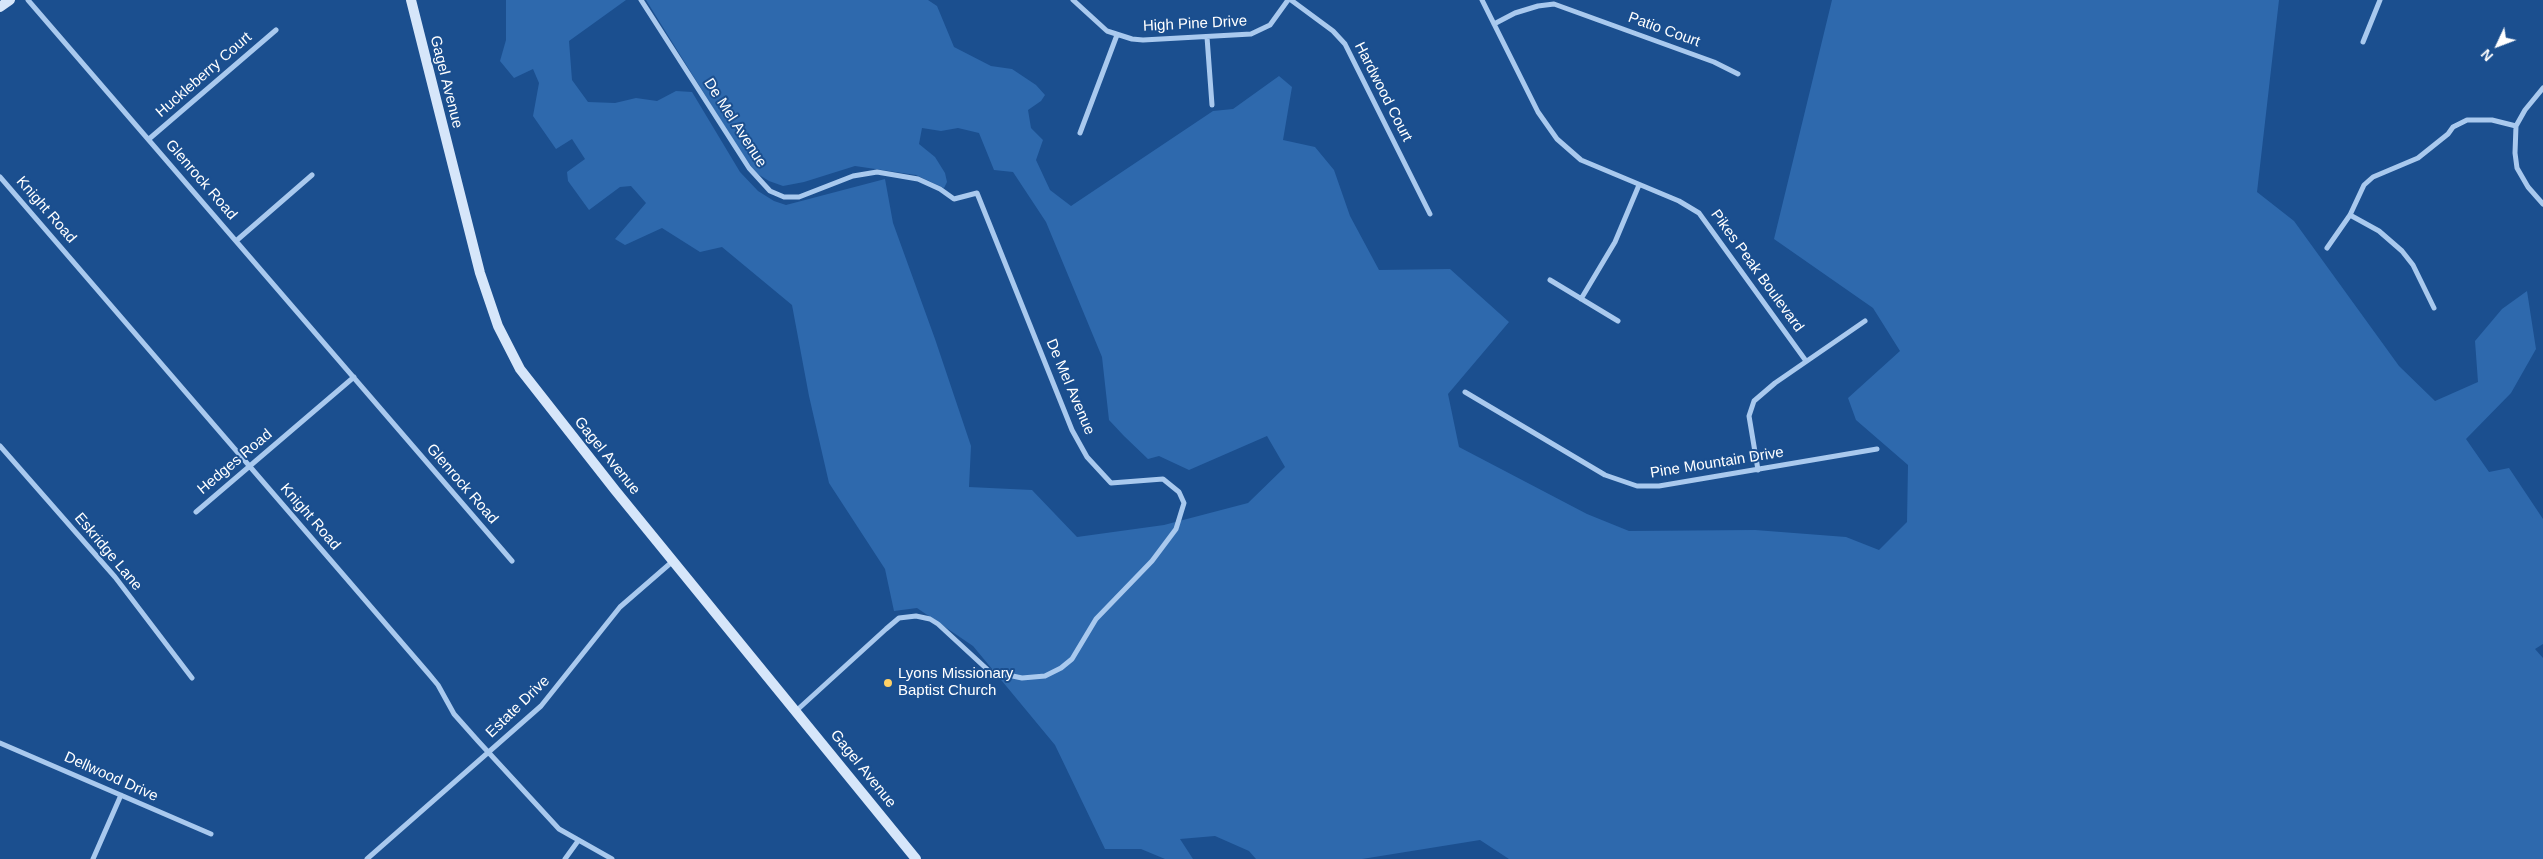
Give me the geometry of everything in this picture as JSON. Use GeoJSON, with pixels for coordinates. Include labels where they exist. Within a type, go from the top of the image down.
{"type":"FeatureCollection","features":[{"type":"Feature","properties":{"kind":"street"},"geometry":{"type":"LineString","coordinates":[[0,7],[10,0]]}},
{"type":"Feature","properties":{"kind":"street","name":"Glenrock Road"},"geometry":{"type":"LineString","coordinates":[[28,0],[512,561]]}},
{"type":"Feature","properties":{"kind":"street","name":"Gagel Avenue"},"geometry":{"type":"LineString","coordinates":[[411,0],[480,273],[504,338],[529,382],[916,859]]}},
{"type":"Feature","properties":{"kind":"street","name":"De Mel Avenue"},"geometry":{"type":"LineString","coordinates":[[641,0],[744,161],[758,181],[770,191],[784,197],[800,197],[853,176],[877,172],[918,179],[940,189],[954,199],[977,194],[1072,430],[1087,457],[1111,483],[1163,479],[1179,492],[1184,503],[1176,529],[1152,561],[1096,619],[1072,659],[1061,668],[1045,676],[1022,678],[989,671],[930,618],[916,616],[900,618],[796,711]]}},
{"type":"Feature","properties":{"kind":"street","name":"High Pine Drive"},"geometry":{"type":"LineString","coordinates":[[1073,0],[1101,28],[1117,35],[1143,40],[1250,34],[1261,31],[1270,25],[1288,0]]}},
{"type":"Feature","properties":{"kind":"street","name":"Hardwood Court"},"geometry":{"type":"LineString","coordinates":[[1291,0],[1333,31],[1345,44],[1430,214]]}},
{"type":"Feature","properties":{"kind":"street","name":"Pikes Peak Boulevard"},"geometry":{"type":"LineString","coordinates":[[1482,0],[1538,112],[1557,139],[1581,160],[1691,207],[1706,220],[1806,361]]}},
{"type":"Feature","properties":{"kind":"street"},"geometry":{"type":"LineString","coordinates":[[2363,42],[2380,0]]}},
{"type":"Feature","properties":{"kind":"street","name":"Patio Court"},"geometry":{"type":"LineString","coordinates":[[1494,24],[1515,13],[1538,6],[1554,4],[1696,55],[1738,74]]}},
{"type":"Feature","properties":{"kind":"street","name":"Huckleberry Court"},"geometry":{"type":"LineString","coordinates":[[149,139],[276,30]]}},
{"type":"Feature","properties":{"kind":"street"},"geometry":{"type":"LineString","coordinates":[[1080,133],[1117,35]]}},
{"type":"Feature","properties":{"kind":"street"},"geometry":{"type":"LineString","coordinates":[[1206,37],[1212,105]]}},
{"type":"Feature","properties":{"kind":"street"},"geometry":{"type":"LineString","coordinates":[[2543,88],[2525,110],[2516,126],[2515,154],[2517,168],[2528,188],[2543,204]]}},
{"type":"Feature","properties":{"kind":"street"},"geometry":{"type":"LineString","coordinates":[[2327,248],[2350,215],[2364,185],[2373,177],[2418,158],[2460,123],[2467,120],[2492,120],[2516,126]]}},
{"type":"Feature","properties":{"kind":"street"},"geometry":{"type":"LineString","coordinates":[[236,241],[312,175]]}},
{"type":"Feature","properties":{"kind":"street","name":"Knight Road"},"geometry":{"type":"LineString","coordinates":[[0,176],[428,673],[438,685],[454,714],[488,753],[547,818],[578,841],[612,859]]}},
{"type":"Feature","properties":{"kind":"street"},"geometry":{"type":"LineString","coordinates":[[1581,299],[1615,242],[1639,184]]}},
{"type":"Feature","properties":{"kind":"street"},"geometry":{"type":"LineString","coordinates":[[2350,215],[2379,231],[2402,251],[2413,265],[2434,308]]}},
{"type":"Feature","properties":{"kind":"street"},"geometry":{"type":"LineString","coordinates":[[1550,280],[1618,321]]}},
{"type":"Feature","properties":{"kind":"street"},"geometry":{"type":"LineString","coordinates":[[1758,470],[1749,416],[1754,402],[1806,361],[1865,321]]}},
{"type":"Feature","properties":{"kind":"street","name":"Hedges Road"},"geometry":{"type":"LineString","coordinates":[[196,512],[354,377]]}},
{"type":"Feature","properties":{"kind":"street","name":"Pine Mountain Drive"},"geometry":{"type":"LineString","coordinates":[[1465,392],[1595,470],[1626,484],[1659,486],[1877,448]]}},
{"type":"Feature","properties":{"kind":"street","name":"Eskridge Lane"},"geometry":{"type":"LineString","coordinates":[[0,446],[115,576],[192,678]]}},
{"type":"Feature","properties":{"kind":"street","name":"Estate Drive"},"geometry":{"type":"LineString","coordinates":[[367,859],[488,753],[554,692],[620,607],[673,561]]}},
{"type":"Feature","properties":{"kind":"street","name":"Dellwood Drive"},"geometry":{"type":"LineString","coordinates":[[0,743],[211,834]]}},
{"type":"Feature","properties":{"kind":"street"},"geometry":{"type":"LineString","coordinates":[[93,859],[121,795]]}},
{"type":"Feature","properties":{"kind":"street"},"geometry":{"type":"LineString","coordinates":[[565,859],[578,841]]}},
{"type":"Feature","properties":{"kind":"shaded area"},"geometry":{"type":"Polygon","coordinates":[[[506,0],[626,0],[569,41],[572,80],[588,102],[615,103],[636,98],[657,101],[676,91],[692,92],[740,172],[758,191],[774,201],[786,205],[885,179],[893,223],[971,446],[969,487],[1032,490],[1077,537],[1164,525],[1248,503],[1285,467],[1267,436],[1189,470],[1159,456],[1148,459],[1109,420],[1102,357],[1046,222],[1013,172],[994,170],[979,133],[958,128],[941,131],[922,128],[919,144],[935,157],[945,173],[947,182],[944,188],[916,175],[855,166],[804,182],[783,186],[769,181],[756,173],[738,148],[646,0],[928,0],[937,6],[954,47],[991,66],[1012,69],[1036,85],[1045,95],[1041,101],[1028,110],[1031,128],[1043,140],[1036,160],[1050,190],[1071,206],[1213,111],[1233,109],[1279,76],[1292,87],[1283,140],[1315,147],[1334,170],[1350,216],[1379,270],[1450,269],[1509,322],[1448,394],[1459,447],[1587,514],[1629,531],[1755,530],[1846,537],[1879,550],[1907,522],[1908,465],[1856,420],[1848,398],[1900,351],[1873,308],[1774,239],[1832,0],[2279,0],[2257,192],[2294,221],[2399,366],[2435,401],[2478,382],[2475,341],[2502,309],[2527,291],[2536,349],[2511,393],[2466,439],[2489,472],[2509,468],[2543,519],[2543,644],[2535,649],[2543,658],[2543,859],[1509,859],[1480,840],[1362,859],[1256,859],[1249,851],[1215,836],[1180,839],[1193,859],[1165,859],[1141,849],[1105,849],[1055,745],[973,646],[917,608],[894,611],[885,569],[829,483],[809,396],[792,305],[722,247],[700,252],[662,228],[625,245],[615,239],[646,203],[631,186],[620,187],[589,210],[568,181],[567,172],[585,159],[572,139],[556,149],[533,116],[539,83],[533,69],[514,78],[500,61],[506,40],[506,0]]]}},
{"type":"Feature","properties":{"kind":"place","name":"Lyons Missionary Baptist Church"},"geometry":{"type":"Point","coordinates":[888,683]}}]}
